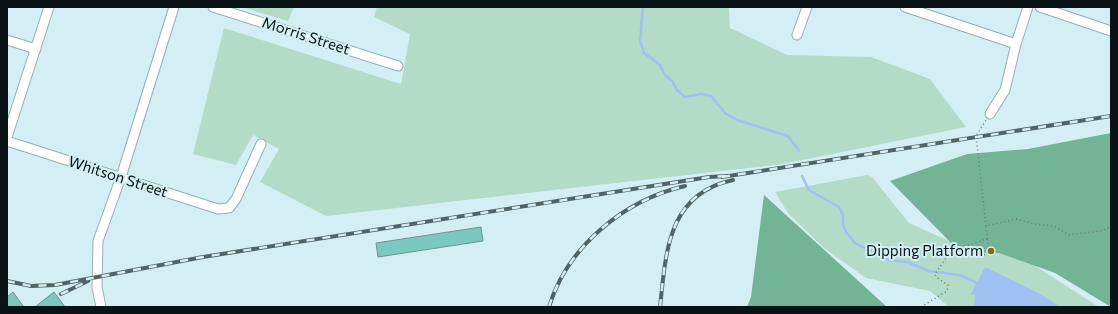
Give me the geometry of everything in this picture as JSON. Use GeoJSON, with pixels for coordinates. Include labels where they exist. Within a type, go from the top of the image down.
{"type":"FeatureCollection","features":[{"type":"Feature","properties":{"kind":"street"},"geometry":{"type":"LineString","coordinates":[[7,136],[49,7]]}},
{"type":"Feature","properties":{"kind":"street"},"geometry":{"type":"LineString","coordinates":[[101,307],[98,287],[98,241],[121,177],[174,7]]}},
{"type":"Feature","properties":{"kind":"street","name":"Morris Street"},"geometry":{"type":"LineString","coordinates":[[213,7],[398,66]]}},
{"type":"Feature","properties":{"kind":"street"},"geometry":{"type":"LineString","coordinates":[[797,35],[807,7]]}},
{"type":"Feature","properties":{"kind":"street"},"geometry":{"type":"LineString","coordinates":[[905,7],[1016,44]]}},
{"type":"Feature","properties":{"kind":"street"},"geometry":{"type":"LineString","coordinates":[[990,114],[1005,90],[1016,44],[1028,7]]}},
{"type":"Feature","properties":{"kind":"street"},"geometry":{"type":"LineString","coordinates":[[1040,7],[1111,31]]}},
{"type":"Feature","properties":{"kind":"street"},"geometry":{"type":"LineString","coordinates":[[7,40],[36,49]]}},
{"type":"Feature","properties":{"kind":"street","name":"Whitson Street"},"geometry":{"type":"LineString","coordinates":[[7,141],[218,209],[229,208],[236,199],[262,144]]}},
{"type":"Feature","properties":{"kind":"path"},"geometry":{"type":"LineString","coordinates":[[990,114],[976,136],[987,239],[991,251]]}},
{"type":"Feature","properties":{"kind":"path"},"geometry":{"type":"LineString","coordinates":[[986,226],[1017,219],[1033,224],[1054,226],[1069,235],[1086,232],[1101,232],[1111,226]]}},
{"type":"Feature","properties":{"kind":"path"},"geometry":{"type":"LineString","coordinates":[[921,307],[947,290],[948,285],[936,278],[935,274],[951,251],[987,239]]}},
{"type":"Feature","properties":{"kind":"path"},"geometry":{"type":"LineString","coordinates":[[984,255],[997,248]]}},
{"type":"Feature","properties":{"kind":"green space"},"geometry":{"type":"Polygon","coordinates":[[[242,7],[294,7],[288,21],[242,7]]]}},
{"type":"Feature","properties":{"kind":"green space"},"geometry":{"type":"Polygon","coordinates":[[[377,7],[729,7],[730,28],[787,55],[871,57],[930,79],[966,127],[783,164],[326,216],[260,182],[279,149],[253,135],[236,165],[193,154],[224,28],[401,84],[410,34],[374,17],[377,7]]]}},
{"type":"Feature","properties":{"kind":"green space"},"geometry":{"type":"Polygon","coordinates":[[[1111,133],[1111,307],[1055,273],[999,253],[960,252],[890,181],[967,154],[1028,149],[1111,133]]]}},
{"type":"Feature","properties":{"kind":"green space"},"geometry":{"type":"Polygon","coordinates":[[[867,175],[872,177],[909,223],[974,252],[1000,243],[1099,307],[949,307],[930,291],[866,278],[824,248],[788,213],[775,192],[867,175]]]}},
{"type":"Feature","properties":{"kind":"green space"},"geometry":{"type":"Polygon","coordinates":[[[764,195],[887,307],[747,307],[751,297],[764,195]]]}},
{"type":"Feature","properties":{"kind":"water"},"geometry":{"type":"Polygon","coordinates":[[[985,267],[1033,290],[1060,307],[974,307],[975,295],[971,294],[985,267]]]}},
{"type":"Feature","properties":{"kind":"building"},"geometry":{"type":"Polygon","coordinates":[[[481,227],[483,241],[378,257],[376,243],[481,227]]]}},
{"type":"Feature","properties":{"kind":"building"},"geometry":{"type":"Polygon","coordinates":[[[13,292],[24,307],[7,307],[7,297],[13,292]]]}},
{"type":"Feature","properties":{"kind":"building"},"geometry":{"type":"Polygon","coordinates":[[[54,292],[65,307],[35,307],[54,292]]]}},
{"type":"Feature","properties":{"kind":"waterway"},"geometry":{"type":"LineString","coordinates":[[643,7],[640,41],[644,53],[660,65],[665,75],[673,82],[676,89],[685,97],[701,94],[711,96],[725,113],[737,120],[788,136],[799,151]]}},
{"type":"Feature","properties":{"kind":"waterway"},"geometry":{"type":"LineString","coordinates":[[802,176],[809,190],[839,207],[843,215],[843,225],[846,232],[855,243],[888,260],[908,262],[928,271],[960,275],[977,283]]}},
{"type":"Feature","properties":{"kind":"railway"},"geometry":{"type":"LineString","coordinates":[[722,177],[1111,116]]}},
{"type":"Feature","properties":{"kind":"railway"},"geometry":{"type":"LineString","coordinates":[[7,281],[31,286],[55,285],[203,257],[709,177],[727,176]]}},
{"type":"Feature","properties":{"kind":"railway"},"geometry":{"type":"LineString","coordinates":[[660,307],[668,247],[674,228],[682,212],[695,198],[711,187],[733,180]]}},
{"type":"Feature","properties":{"kind":"railway"},"geometry":{"type":"LineString","coordinates":[[549,307],[558,285],[569,265],[584,246],[601,229],[641,202],[662,193],[685,186]]}},
{"type":"Feature","properties":{"kind":"railway"},"geometry":{"type":"LineString","coordinates":[[61,294],[88,281]]}},
{"type":"Feature","properties":{"kind":"place","name":"Dipping Platform"},"geometry":{"type":"Point","coordinates":[991,251]}}]}
